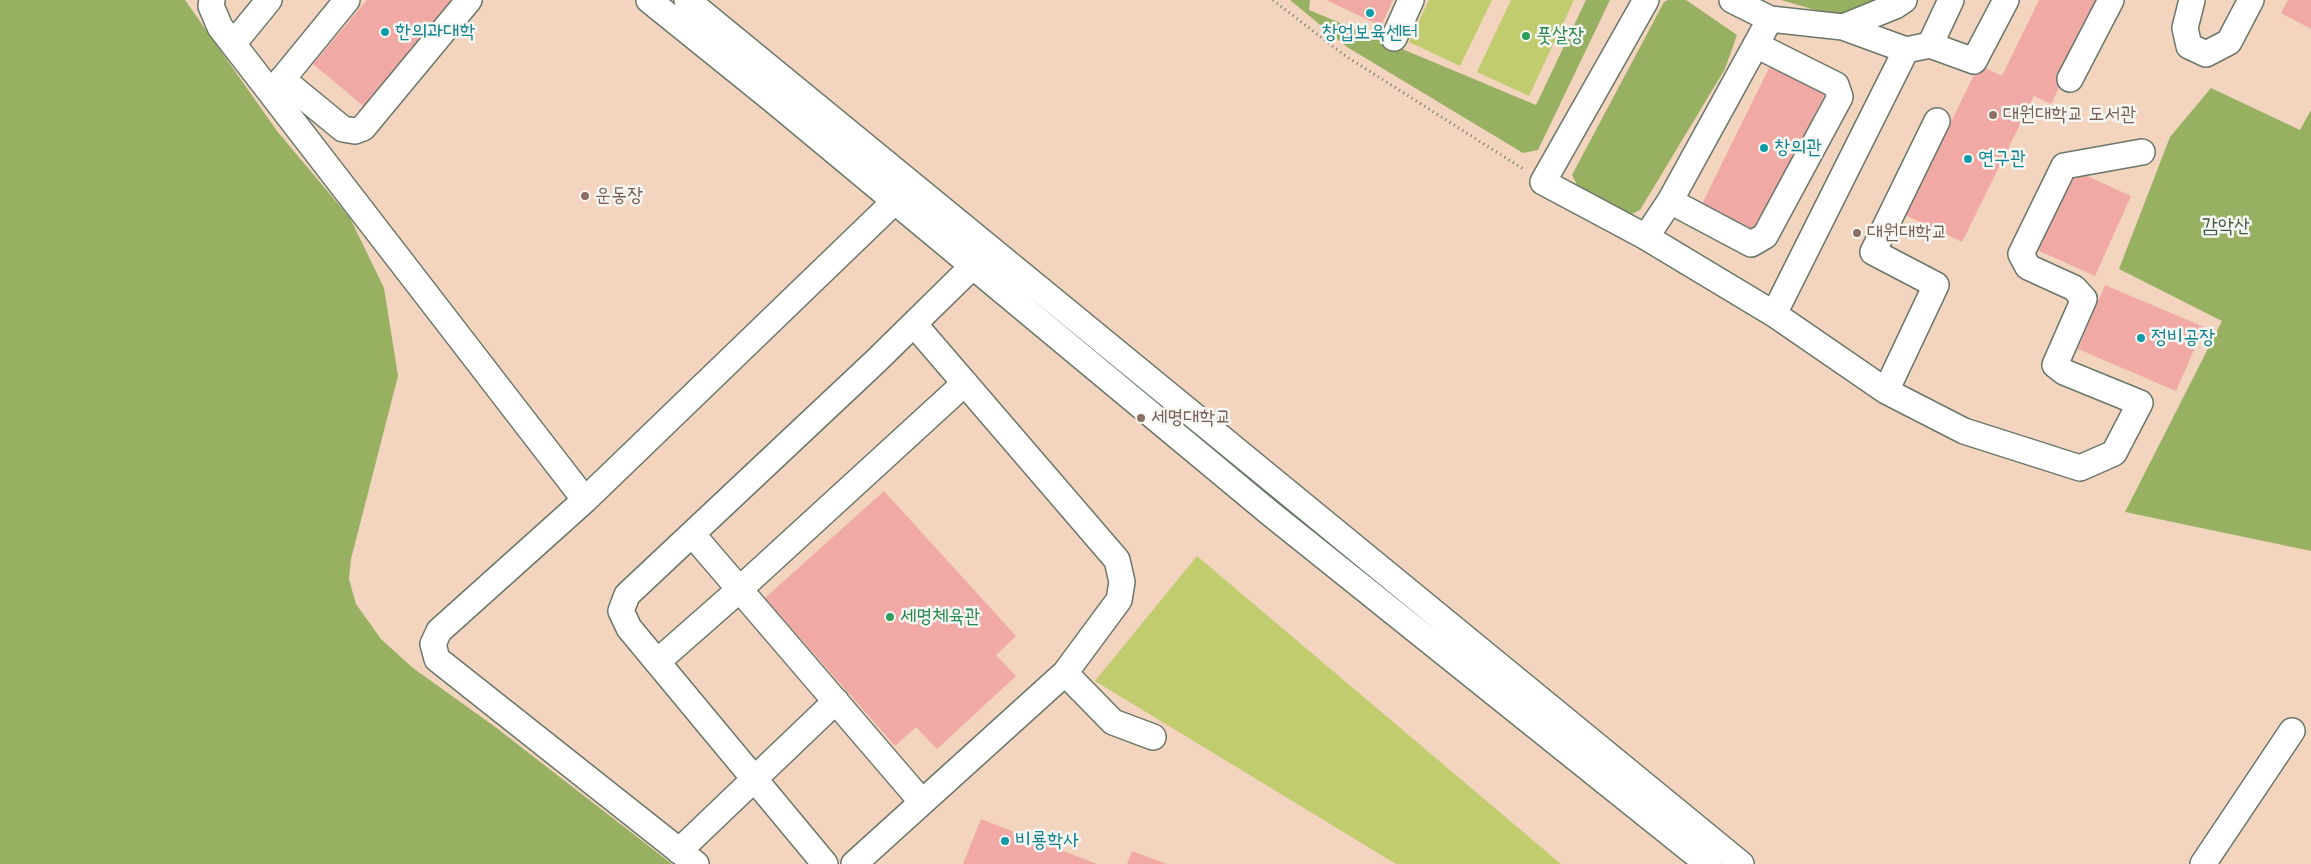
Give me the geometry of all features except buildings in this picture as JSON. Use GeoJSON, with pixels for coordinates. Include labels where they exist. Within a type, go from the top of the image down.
{"type":"FeatureCollection","features":[{"type":"Feature","properties":{"kind":"street"},"geometry":{"type":"LineString","coordinates":[[212,0],[211,6],[220,27],[233,44],[276,86],[585,500]]}},
{"type":"Feature","properties":{"kind":"street"},"geometry":{"type":"LineString","coordinates":[[233,44],[269,0]]}},
{"type":"Feature","properties":{"kind":"street"},"geometry":{"type":"LineString","coordinates":[[276,86],[347,0]]}},
{"type":"Feature","properties":{"kind":"street"},"geometry":{"type":"LineString","coordinates":[[276,86],[343,129],[355,131],[363,128],[469,0]]}},
{"type":"Feature","properties":{"kind":"street"},"geometry":{"type":"LineString","coordinates":[[649,0],[781,92],[990,249],[1359,551],[1707,858]]}},
{"type":"Feature","properties":{"kind":"street"},"geometry":{"type":"LineString","coordinates":[[687,0],[894,202],[1342,571],[1707,858],[1741,864]]}},
{"type":"Feature","properties":{"kind":"street"},"geometry":{"type":"LineString","coordinates":[[1394,38],[1411,0]]}},
{"type":"Feature","properties":{"kind":"street"},"geometry":{"type":"LineString","coordinates":[[1646,0],[1543,182],[1646,238],[1774,314],[1886,391],[1964,431],[2080,468],[2114,453],[2140,403],[2064,372],[2055,365],[2084,299],[2074,288],[2028,266],[2021,254],[2064,166],[2142,152]]}},
{"type":"Feature","properties":{"kind":"street"},"geometry":{"type":"LineString","coordinates":[[1732,0],[1770,19],[1842,27],[1974,61],[2006,0]]}},
{"type":"Feature","properties":{"kind":"street"},"geometry":{"type":"LineString","coordinates":[[1842,27],[1895,6],[1904,0]]}},
{"type":"Feature","properties":{"kind":"street"},"geometry":{"type":"LineString","coordinates":[[1774,314],[1918,47],[1951,0]]}},
{"type":"Feature","properties":{"kind":"street"},"geometry":{"type":"LineString","coordinates":[[2070,79],[2111,0]]}},
{"type":"Feature","properties":{"kind":"street"},"geometry":{"type":"LineString","coordinates":[[2192,0],[2185,28],[2189,46],[2206,54],[2229,42],[2250,0]]}},
{"type":"Feature","properties":{"kind":"street"},"geometry":{"type":"LineString","coordinates":[[1646,238],[1670,201],[1770,19]]}},
{"type":"Feature","properties":{"kind":"street"},"geometry":{"type":"LineString","coordinates":[[1670,201],[1751,244],[1765,236],[1840,97],[1836,84],[1756,45]]}},
{"type":"Feature","properties":{"kind":"street"},"geometry":{"type":"LineString","coordinates":[[1886,391],[1936,284],[1872,252],[1937,121]]}},
{"type":"Feature","properties":{"kind":"street"},"geometry":{"type":"LineString","coordinates":[[836,701],[754,780],[687,858],[438,659],[433,644],[439,631],[585,500],[894,202]]}},
{"type":"Feature","properties":{"kind":"street"},"geometry":{"type":"LineString","coordinates":[[825,864],[629,628],[621,611],[627,595],[914,324],[990,249]]}},
{"type":"Feature","properties":{"kind":"street"},"geometry":{"type":"LineString","coordinates":[[854,864],[1065,673],[1119,600],[1122,582],[1116,560],[914,324]]}},
{"type":"Feature","properties":{"kind":"street"},"geometry":{"type":"LineString","coordinates":[[657,662],[740,589],[965,382]]}},
{"type":"Feature","properties":{"kind":"street"},"geometry":{"type":"LineString","coordinates":[[692,534],[922,802]]}},
{"type":"Feature","properties":{"kind":"street"},"geometry":{"type":"LineString","coordinates":[[1342,571],[1359,551]]}},
{"type":"Feature","properties":{"kind":"street"},"geometry":{"type":"LineString","coordinates":[[1065,673],[1113,722],[1152,737]]}},
{"type":"Feature","properties":{"kind":"street"},"geometry":{"type":"LineString","coordinates":[[2202,864],[2292,731]]}},
{"type":"Feature","properties":{"kind":"path"},"geometry":{"type":"LineString","coordinates":[[1273,0],[1344,55],[1543,182]]}},
{"type":"Feature","properties":{"kind":"shaded area","name":"세명대학교"},"geometry":{"type":"Polygon","coordinates":[[[185,0],[2311,0],[2311,110],[2300,130],[2222,321],[2125,512],[2311,551],[2311,864],[672,864],[494,726],[413,668],[381,639],[356,604],[349,579],[351,559],[350,218],[277,131],[185,0]]]}},
{"type":"Feature","properties":{"kind":"green space"},"geometry":{"type":"Polygon","coordinates":[[[0,0],[185,0],[277,131],[350,218],[384,288],[398,376],[351,559],[349,579],[356,604],[381,639],[413,668],[494,726],[672,864],[0,864],[0,0]]]}},
{"type":"Feature","properties":{"kind":"green space"},"geometry":{"type":"Polygon","coordinates":[[[1290,0],[1310,0],[1309,10],[1536,105],[1586,0],[1610,0],[1538,150],[1523,153],[1347,47],[1290,0]]]}},
{"type":"Feature","properties":{"kind":"green space","name":"풋살장"},"geometry":{"type":"Polygon","coordinates":[[[1429,0],[1492,0],[1460,66],[1409,42],[1429,0]]]}},
{"type":"Feature","properties":{"kind":"green space","name":"풋살장"},"geometry":{"type":"Polygon","coordinates":[[[1511,0],[1574,0],[1529,96],[1477,72],[1511,0]]]}},
{"type":"Feature","properties":{"kind":"green space"},"geometry":{"type":"Polygon","coordinates":[[[1668,0],[1686,0],[1737,35],[1725,69],[1640,210],[1630,215],[1581,192],[1572,175],[1664,2],[1668,0]]]}},
{"type":"Feature","properties":{"kind":"green space"},"geometry":{"type":"Polygon","coordinates":[[[1781,0],[1876,0],[1843,18],[1781,0]]]}},
{"type":"Feature","properties":{"kind":"green space","name":"감악산"},"geometry":{"type":"Polygon","coordinates":[[[2211,88],[2300,130],[2311,110],[2311,551],[2125,512],[2222,321],[2119,269],[2170,137],[2211,88]]]}},
{"type":"Feature","properties":{"kind":"green space"},"geometry":{"type":"Polygon","coordinates":[[[1197,556],[1561,864],[1396,864],[1095,681],[1197,556]]]}},
{"type":"Feature","properties":{"kind":"place","name":"창업보육센터"},"geometry":{"type":"Point","coordinates":[1370,13]}},
{"type":"Feature","properties":{"kind":"place","name":"한의과대학"},"geometry":{"type":"Point","coordinates":[385,32]}},
{"type":"Feature","properties":{"kind":"place","name":"풋살장"},"geometry":{"type":"Point","coordinates":[1526,36]}},
{"type":"Feature","properties":{"kind":"place","name":"대원대학교 도서관"},"geometry":{"type":"Point","coordinates":[1993,115]}},
{"type":"Feature","properties":{"kind":"place","name":"창의관"},"geometry":{"type":"Point","coordinates":[1764,148]}},
{"type":"Feature","properties":{"kind":"place","name":"연구관"},"geometry":{"type":"Point","coordinates":[1968,159]}},
{"type":"Feature","properties":{"kind":"place","name":"운동장"},"geometry":{"type":"Point","coordinates":[585,196]}},
{"type":"Feature","properties":{"kind":"place","name":"대원대학교"},"geometry":{"type":"Point","coordinates":[1857,233]}},
{"type":"Feature","properties":{"kind":"place","name":"정비공장"},"geometry":{"type":"Point","coordinates":[2141,338]}},
{"type":"Feature","properties":{"kind":"place","name":"세명대학교"},"geometry":{"type":"Point","coordinates":[1141,418]}},
{"type":"Feature","properties":{"kind":"place","name":"세명체육관"},"geometry":{"type":"Point","coordinates":[890,617]}},
{"type":"Feature","properties":{"kind":"place","name":"비룡학사"},"geometry":{"type":"Point","coordinates":[1005,841]}}]}
